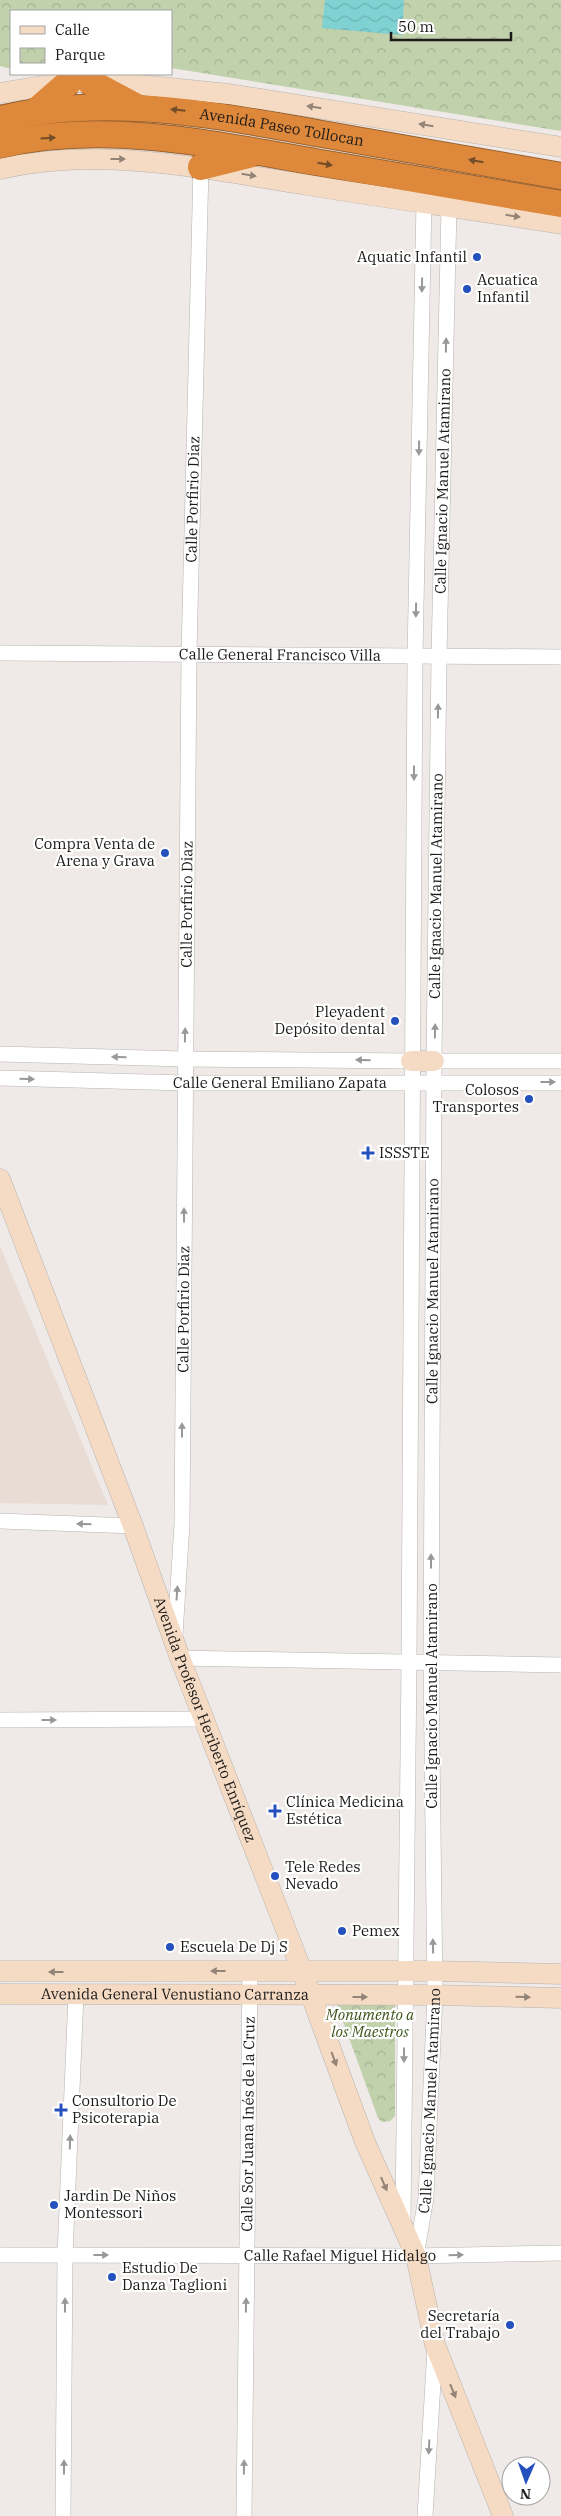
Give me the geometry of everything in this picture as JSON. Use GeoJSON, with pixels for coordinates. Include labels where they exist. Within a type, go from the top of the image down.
{"type":"FeatureCollection","features":[{"type":"Feature","properties":{"kind":"highway"},"geometry":{"type":"LineString","coordinates":[[37,110],[80,82],[138,108]]}},
{"type":"Feature","properties":{"kind":"highway","name":"Avenida Paseo Tollocan"},"geometry":{"type":"LineString","coordinates":[[0,119],[37,110],[138,108],[176,110],[220,116],[561,176]]}},
{"type":"Feature","properties":{"kind":"highway","name":"Avenida Paseo Tollocan"},"geometry":{"type":"LineString","coordinates":[[0,145],[24,139],[92,135],[172,139],[260,152],[561,204]]}},
{"type":"Feature","properties":{"kind":"highway"},"geometry":{"type":"LineString","coordinates":[[201,168],[260,152]]}},
{"type":"Feature","properties":{"kind":"main road","name":"Avenida Paseo Tollocan"},"geometry":{"type":"LineString","coordinates":[[0,93],[80,82],[229,94],[561,146]]}},
{"type":"Feature","properties":{"kind":"main road"},"geometry":{"type":"LineString","coordinates":[[0,169],[22,164],[81,158],[129,159],[201,168],[561,224]]}},
{"type":"Feature","properties":{"kind":"main road","name":"Calle General Emiliano Zapata"},"geometry":{"type":"LineString","coordinates":[[412,1060],[434,1060]]}},
{"type":"Feature","properties":{"kind":"main road","name":"Avenida Profesor Heriberto Enríquez"},"geometry":{"type":"LineString","coordinates":[[0,1179],[133,1526],[177,1650],[302,1970],[365,2142],[416,2256],[435,2346],[504,2516]]}},
{"type":"Feature","properties":{"kind":"main road","name":"Avenida General Venustiano Carranza"},"geometry":{"type":"LineString","coordinates":[[0,1972],[302,1970],[561,1974]]}},
{"type":"Feature","properties":{"kind":"main road","name":"Avenida General Venustiano Carranza"},"geometry":{"type":"LineString","coordinates":[[0,1994],[404,1997],[435,1995],[561,1998]]}},
{"type":"Feature","properties":{"kind":"street","name":"Calle Porfirio Diaz"},"geometry":{"type":"LineString","coordinates":[[177,1650],[182,1524],[189,653],[201,168]]}},
{"type":"Feature","properties":{"kind":"street","name":"Calle Ignacio Manuel Atamirano"},"geometry":{"type":"LineString","coordinates":[[403,2226],[404,1972],[409,1662],[415,657],[424,202]]}},
{"type":"Feature","properties":{"kind":"street","name":"Calle Ignacio Manuel Atamirano"},"geometry":{"type":"LineString","coordinates":[[416,2256],[426,2198],[435,1995],[431,1662],[434,1060],[439,657],[449,206]]}},
{"type":"Feature","properties":{"kind":"street","name":"Calle General Francisco Villa"},"geometry":{"type":"LineString","coordinates":[[0,653],[561,657]]}},
{"type":"Feature","properties":{"kind":"street","name":"Calle General Emiliano Zapata"},"geometry":{"type":"LineString","coordinates":[[0,1054],[185,1059],[412,1060]]}},
{"type":"Feature","properties":{"kind":"street","name":"Calle General Emiliano Zapata"},"geometry":{"type":"LineString","coordinates":[[434,1060],[561,1061]]}},
{"type":"Feature","properties":{"kind":"street","name":"Calle General Emiliano Zapata"},"geometry":{"type":"LineString","coordinates":[[0,1078],[185,1083],[561,1082]]}},
{"type":"Feature","properties":{"kind":"street"},"geometry":{"type":"LineString","coordinates":[[0,1521],[133,1526]]}},
{"type":"Feature","properties":{"kind":"street"},"geometry":{"type":"LineString","coordinates":[[177,1650],[409,1662],[561,1665]]}},
{"type":"Feature","properties":{"kind":"street"},"geometry":{"type":"LineString","coordinates":[[0,1720],[204,1719]]}},
{"type":"Feature","properties":{"kind":"street","name":"Calle Sor Juana Inés de la Cruz"},"geometry":{"type":"LineString","coordinates":[[244,2516],[250,1971]]}},
{"type":"Feature","properties":{"kind":"street"},"geometry":{"type":"LineString","coordinates":[[64,2516],[65,2256],[76,1995]]}},
{"type":"Feature","properties":{"kind":"street","name":"Calle Rafael Miguel Hidalgo"},"geometry":{"type":"LineString","coordinates":[[0,2255],[416,2256],[561,2253]]}},
{"type":"Feature","properties":{"kind":"street"},"geometry":{"type":"LineString","coordinates":[[425,2516],[435,2346]]}},
{"type":"Feature","properties":{"kind":"shaded area"},"geometry":{"type":"Polygon","coordinates":[[[0,1246],[108,1505],[0,1503],[0,1246]]]}},
{"type":"Feature","properties":{"kind":"green space"},"geometry":{"type":"Polygon","coordinates":[[[0,0],[561,0],[561,131],[172,68],[172,10],[10,10],[10,69],[0,66],[0,0]]]}},
{"type":"Feature","properties":{"kind":"green space","name":"Monumento a los Maestros"},"geometry":{"type":"Polygon","coordinates":[[[335,1999],[395,1999],[395,2116],[390,2121],[382,2122],[378,2118],[335,1999]]]}},
{"type":"Feature","properties":{"kind":"water"},"geometry":{"type":"Polygon","coordinates":[[[325,0],[404,0],[402,35],[322,28],[325,0]]]}},
{"type":"Feature","properties":{"kind":"place","name":"Aquatic Infantil"},"geometry":{"type":"Point","coordinates":[477,257]}},
{"type":"Feature","properties":{"kind":"place","name":"Acuatica Infantil"},"geometry":{"type":"Point","coordinates":[467,289]}},
{"type":"Feature","properties":{"kind":"place","name":"Compra Venta de Arena y Grava"},"geometry":{"type":"Point","coordinates":[165,853]}},
{"type":"Feature","properties":{"kind":"place","name":"Pleyadent Depósito dental"},"geometry":{"type":"Point","coordinates":[395,1021]}},
{"type":"Feature","properties":{"kind":"place","name":"Colosos Transportes"},"geometry":{"type":"Point","coordinates":[529,1099]}},
{"type":"Feature","properties":{"kind":"place","name":"ISSSTE"},"geometry":{"type":"Point","coordinates":[368,1153]}},
{"type":"Feature","properties":{"kind":"place","name":"Clínica Medicina Estética"},"geometry":{"type":"Point","coordinates":[275,1811]}},
{"type":"Feature","properties":{"kind":"place","name":"Tele Redes Nevado"},"geometry":{"type":"Point","coordinates":[275,1876]}},
{"type":"Feature","properties":{"kind":"place","name":"Pemex"},"geometry":{"type":"Point","coordinates":[342,1931]}},
{"type":"Feature","properties":{"kind":"place","name":"Escuela De Dj S"},"geometry":{"type":"Point","coordinates":[170,1947]}},
{"type":"Feature","properties":{"kind":"place","name":"Consultorio De Psicoterapia"},"geometry":{"type":"Point","coordinates":[61,2110]}},
{"type":"Feature","properties":{"kind":"place","name":"Jardin De Niños Montessori"},"geometry":{"type":"Point","coordinates":[54,2205]}},
{"type":"Feature","properties":{"kind":"place","name":"Estudio De Danza Taglioni"},"geometry":{"type":"Point","coordinates":[112,2277]}},
{"type":"Feature","properties":{"kind":"place","name":"Secretaría del Trabajo"},"geometry":{"type":"Point","coordinates":[510,2325]}}]}
